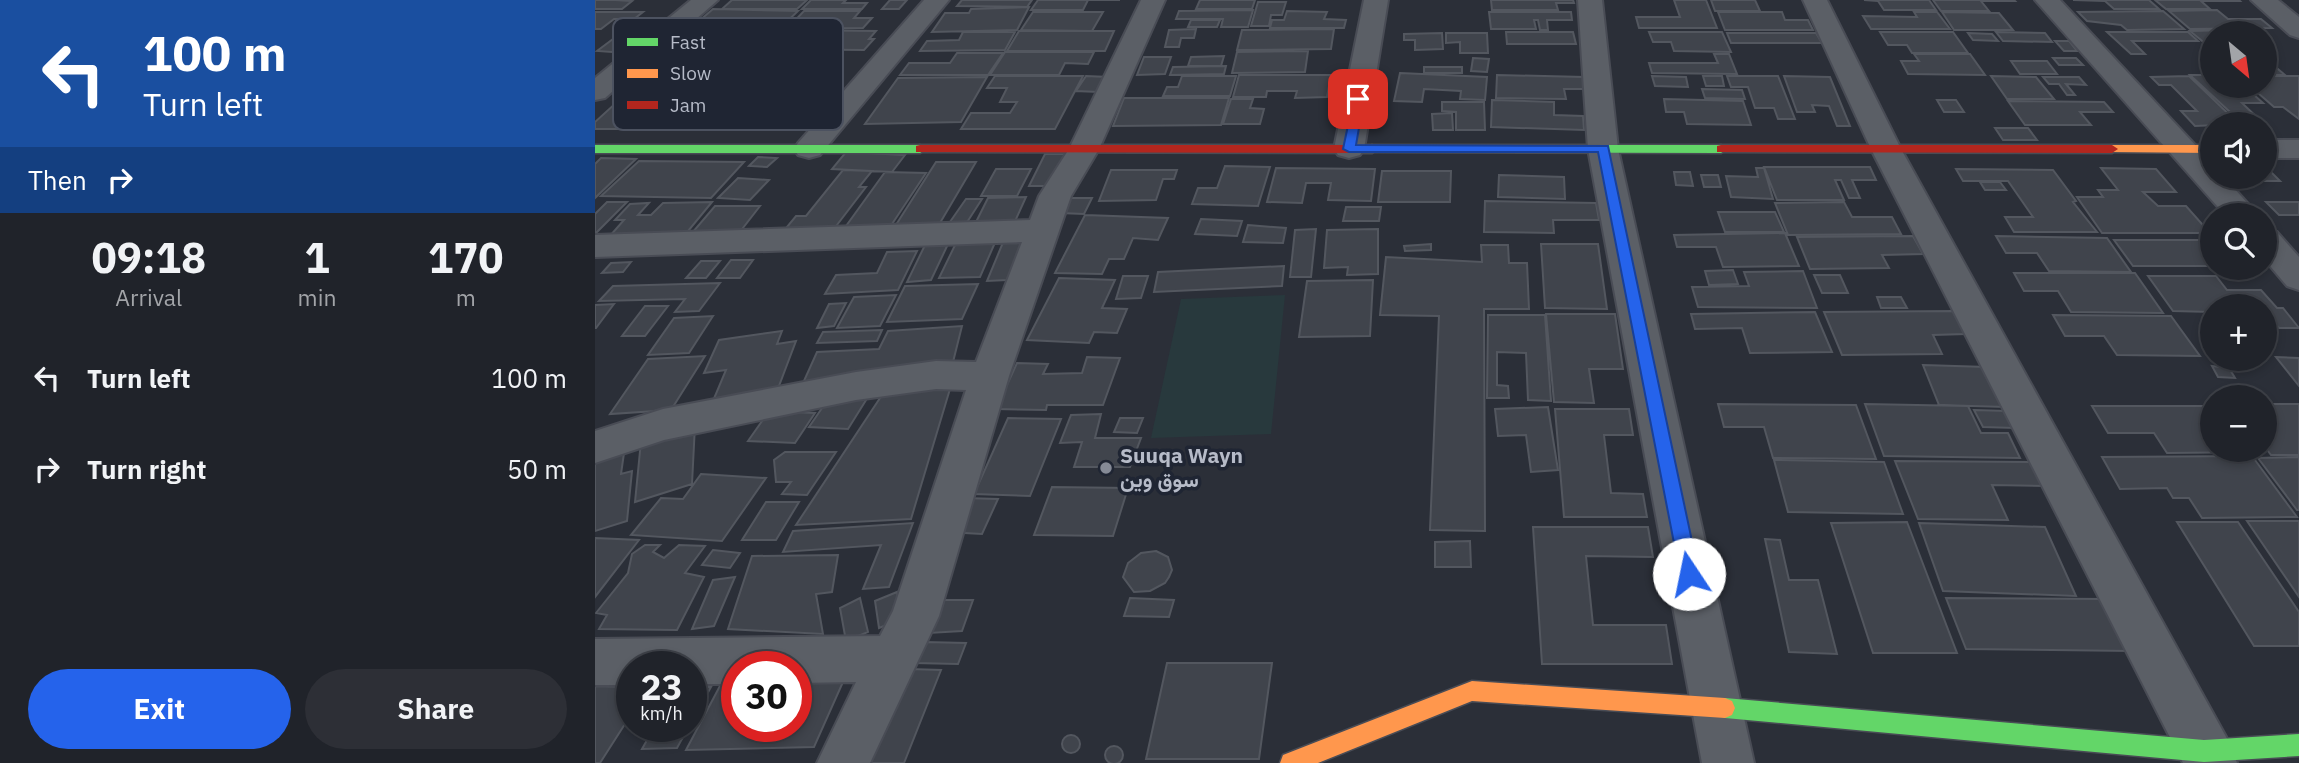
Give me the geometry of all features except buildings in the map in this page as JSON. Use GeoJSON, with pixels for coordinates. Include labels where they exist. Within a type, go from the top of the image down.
{"type":"FeatureCollection","features":[{"type":"Feature","properties":{"kind":"street"},"geometry":{"type":"LineString","coordinates":[[684,18],[706,0]]}},
{"type":"Feature","properties":{"kind":"street"},"geometry":{"type":"LineString","coordinates":[[843,108],[937,0]]}},
{"type":"Feature","properties":{"kind":"street"},"geometry":{"type":"LineString","coordinates":[[843,763],[915,616],[990,376],[1055,196],[1084,149],[1153,0]]}},
{"type":"Feature","properties":{"kind":"street"},"geometry":{"type":"LineString","coordinates":[[1349,149],[1376,0]]}},
{"type":"Feature","properties":{"kind":"street"},"geometry":{"type":"LineString","coordinates":[[1590,0],[1603,149],[1728,763]]}},
{"type":"Feature","properties":{"kind":"street"},"geometry":{"type":"LineString","coordinates":[[1815,0],[1887,149],[2207,757]]}},
{"type":"Feature","properties":{"kind":"street"},"geometry":{"type":"LineString","coordinates":[[2047,0],[2231,203]]}},
{"type":"Feature","properties":{"kind":"street"},"geometry":{"type":"LineString","coordinates":[[2263,0],[2299,30]]}},
{"type":"Feature","properties":{"kind":"street"},"geometry":{"type":"LineString","coordinates":[[595,92],[613,77]]}},
{"type":"Feature","properties":{"kind":"street"},"geometry":{"type":"LineString","coordinates":[[809,149],[825,130]]}},
{"type":"Feature","properties":{"kind":"street"},"geometry":{"type":"LineString","coordinates":[[595,149],[2200,149]]}},
{"type":"Feature","properties":{"kind":"street"},"geometry":{"type":"LineString","coordinates":[[2277,149],[2299,149]]}},
{"type":"Feature","properties":{"kind":"street"},"geometry":{"type":"LineString","coordinates":[[595,246],[939,236],[1042,230]]}},
{"type":"Feature","properties":{"kind":"street"},"geometry":{"type":"LineString","coordinates":[[2277,253],[2299,278]]}},
{"type":"Feature","properties":{"kind":"street"},"geometry":{"type":"LineString","coordinates":[[595,447],[663,425],[856,386],[936,375],[990,376]]}},
{"type":"Feature","properties":{"kind":"street"},"geometry":{"type":"LineString","coordinates":[[595,662],[895,659]]}},
{"type":"Feature","properties":{"kind":"street"},"geometry":{"type":"LineString","coordinates":[[1291,763],[1472,691],[1716,707],[2207,757],[2299,745]]}},
{"type":"Feature","properties":{"kind":"shaded area"},"geometry":{"type":"Polygon","coordinates":[[[1285,295],[1271,434],[1151,438],[1181,299],[1285,295]]]}},
{"type":"Feature","properties":{"kind":"traffic: fast"},"geometry":{"type":"LineString","coordinates":[[595,149],[920,149]]}},
{"type":"Feature","properties":{"kind":"traffic: fast"},"geometry":{"type":"LineString","coordinates":[[1372,149],[1721,149]]}},
{"type":"Feature","properties":{"kind":"traffic: fast"},"geometry":{"type":"LineString","coordinates":[[1725,708],[2204,751],[2299,745]]}},
{"type":"Feature","properties":{"kind":"traffic: slow"},"geometry":{"type":"LineString","coordinates":[[2112,149],[2200,149]]}},
{"type":"Feature","properties":{"kind":"traffic: slow"},"geometry":{"type":"LineString","coordinates":[[1291,763],[1472,691],[1725,708]]}},
{"type":"Feature","properties":{"kind":"traffic: jam"},"geometry":{"type":"LineString","coordinates":[[920,149],[1372,149]]}},
{"type":"Feature","properties":{"kind":"traffic: jam"},"geometry":{"type":"LineString","coordinates":[[1721,149],[2112,149]]}},
{"type":"Feature","properties":{"kind":"place","name":"Suuqa Wayn سوق وين"},"geometry":{"type":"Point","coordinates":[1106,468]}},
{"type":"Feature","properties":{"kind":"route"},"geometry":{"type":"LineString","coordinates":[[1358,99],[1349,149],[1603,149],[1689,574]]}}]}
